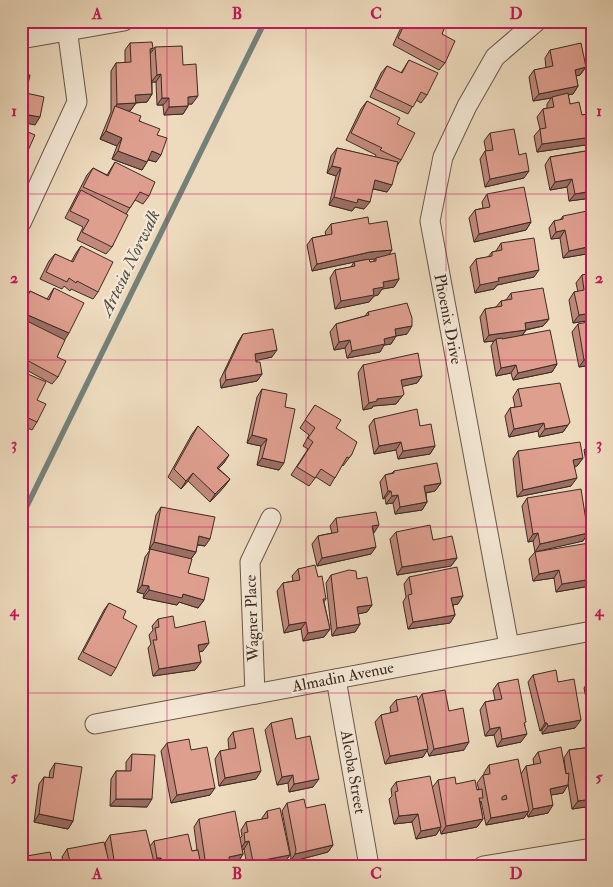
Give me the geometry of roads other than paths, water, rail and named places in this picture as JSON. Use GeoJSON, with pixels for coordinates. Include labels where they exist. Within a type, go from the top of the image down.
{"type":"FeatureCollection","features":[{"type":"Feature","properties":{"kind":"street"},"geometry":{"type":"LineString","coordinates":[[21,39],[66,26],[124,21]]}},
{"type":"Feature","properties":{"kind":"street","name":"Phoenix Drive"},"geometry":{"type":"LineString","coordinates":[[510,646],[430,221],[443,157],[467,106],[495,57],[537,21]]}},
{"type":"Feature","properties":{"kind":"street"},"geometry":{"type":"LineString","coordinates":[[21,223],[78,102],[66,26]]}},
{"type":"Feature","properties":{"kind":"street","name":"Wagner Place"},"geometry":{"type":"LineString","coordinates":[[255,694],[250,562],[271,518]]}},
{"type":"Feature","properties":{"kind":"street","name":"Almadin Avenue"},"geometry":{"type":"LineString","coordinates":[[95,724],[592,631]]}},
{"type":"Feature","properties":{"kind":"street","name":"Alcoba Street"},"geometry":{"type":"LineString","coordinates":[[336,679],[369,866]]}},
{"type":"Feature","properties":{"kind":"street"},"geometry":{"type":"LineString","coordinates":[[483,866],[592,848]]}},
{"type":"Feature","properties":{"kind":"waterway","name":"Artesia Norwalk"},"geometry":{"type":"LineString","coordinates":[[21,518],[265,21]]}}]}
